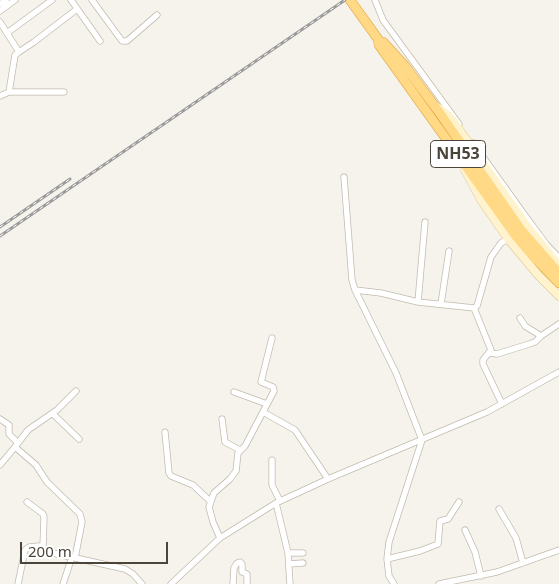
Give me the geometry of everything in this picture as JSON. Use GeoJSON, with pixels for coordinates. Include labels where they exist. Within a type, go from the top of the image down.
{"type":"FeatureCollection","features":[{"type":"Feature","properties":{"kind":"highway","name":"NH53"},"geometry":{"type":"LineString","coordinates":[[350,0],[378,39],[405,66],[434,105],[559,282]]}},
{"type":"Feature","properties":{"kind":"highway","name":"NH53"},"geometry":{"type":"LineString","coordinates":[[378,39],[379,45],[515,235],[545,263],[559,273]]}},
{"type":"Feature","properties":{"kind":"main road"},"geometry":{"type":"LineString","coordinates":[[434,105],[454,122],[522,220],[559,265]]}},
{"type":"Feature","properties":{"kind":"main road"},"geometry":{"type":"LineString","coordinates":[[459,156],[481,200],[508,239],[539,276],[559,296]]}},
{"type":"Feature","properties":{"kind":"street"},"geometry":{"type":"LineString","coordinates":[[0,4],[6,0]]}},
{"type":"Feature","properties":{"kind":"street"},"geometry":{"type":"LineString","coordinates":[[0,11],[15,0]]}},
{"type":"Feature","properties":{"kind":"street"},"geometry":{"type":"LineString","coordinates":[[7,33],[52,0]]}},
{"type":"Feature","properties":{"kind":"street"},"geometry":{"type":"LineString","coordinates":[[71,0],[100,42]]}},
{"type":"Feature","properties":{"kind":"street"},"geometry":{"type":"LineString","coordinates":[[92,0],[122,41],[127,40],[157,15]]}},
{"type":"Feature","properties":{"kind":"street"},"geometry":{"type":"LineString","coordinates":[[375,0],[383,20],[546,244],[559,258]]}},
{"type":"Feature","properties":{"kind":"street"},"geometry":{"type":"LineString","coordinates":[[9,92],[15,55],[77,9]]}},
{"type":"Feature","properties":{"kind":"street"},"geometry":{"type":"LineString","coordinates":[[0,22],[19,52]]}},
{"type":"Feature","properties":{"kind":"street"},"geometry":{"type":"LineString","coordinates":[[0,96],[9,92],[64,92]]}},
{"type":"Feature","properties":{"kind":"street"},"geometry":{"type":"LineString","coordinates":[[344,177],[352,280],[355,290],[396,373],[422,440],[389,542],[387,559],[389,576],[394,584]]}},
{"type":"Feature","properties":{"kind":"street"},"geometry":{"type":"LineString","coordinates":[[418,302],[425,222]]}},
{"type":"Feature","properties":{"kind":"street"},"geometry":{"type":"LineString","coordinates":[[474,308],[477,306],[491,257],[501,243],[508,239]]}},
{"type":"Feature","properties":{"kind":"street"},"geometry":{"type":"LineString","coordinates":[[441,304],[449,251]]}},
{"type":"Feature","properties":{"kind":"street"},"geometry":{"type":"LineString","coordinates":[[355,290],[381,293],[418,302],[474,308]]}},
{"type":"Feature","properties":{"kind":"street"},"geometry":{"type":"LineString","coordinates":[[474,308],[490,347],[490,353],[483,360],[483,364],[502,404]]}},
{"type":"Feature","properties":{"kind":"street"},"geometry":{"type":"LineString","coordinates":[[520,318],[525,326],[541,336]]}},
{"type":"Feature","properties":{"kind":"street"},"geometry":{"type":"LineString","coordinates":[[490,353],[497,354],[535,342],[559,324]]}},
{"type":"Feature","properties":{"kind":"street"},"geometry":{"type":"LineString","coordinates":[[220,538],[210,513],[210,501],[218,488],[230,479],[236,470],[238,453],[245,446],[274,388],[262,384],[261,378],[272,338]]}},
{"type":"Feature","properties":{"kind":"street"},"geometry":{"type":"LineString","coordinates":[[171,584],[220,538],[278,502],[487,412],[559,372]]}},
{"type":"Feature","properties":{"kind":"street"},"geometry":{"type":"LineString","coordinates":[[0,465],[32,427],[53,414],[76,391]]}},
{"type":"Feature","properties":{"kind":"street"},"geometry":{"type":"LineString","coordinates":[[234,392],[267,404]]}},
{"type":"Feature","properties":{"kind":"street"},"geometry":{"type":"LineString","coordinates":[[263,412],[295,430],[328,479]]}},
{"type":"Feature","properties":{"kind":"street"},"geometry":{"type":"LineString","coordinates":[[53,414],[79,439]]}},
{"type":"Feature","properties":{"kind":"street"},"geometry":{"type":"LineString","coordinates":[[0,419],[9,425],[9,434],[16,445],[36,465],[46,482],[80,514],[82,522],[73,558],[63,584]]}},
{"type":"Feature","properties":{"kind":"street"},"geometry":{"type":"LineString","coordinates":[[222,419],[225,442],[240,450]]}},
{"type":"Feature","properties":{"kind":"street"},"geometry":{"type":"LineString","coordinates":[[165,432],[169,473],[171,476],[193,485],[210,501]]}},
{"type":"Feature","properties":{"kind":"street"},"geometry":{"type":"LineString","coordinates":[[272,460],[272,485],[278,502],[288,553],[290,584]]}},
{"type":"Feature","properties":{"kind":"street"},"geometry":{"type":"LineString","coordinates":[[27,502],[43,514],[43,547]]}},
{"type":"Feature","properties":{"kind":"street"},"geometry":{"type":"LineString","coordinates":[[387,559],[420,551],[438,544],[440,521],[448,519],[459,502]]}},
{"type":"Feature","properties":{"kind":"street"},"geometry":{"type":"LineString","coordinates":[[499,509],[516,538],[523,563]]}},
{"type":"Feature","properties":{"kind":"street"},"geometry":{"type":"LineString","coordinates":[[465,530],[476,552],[481,576]]}},
{"type":"Feature","properties":{"kind":"street"},"geometry":{"type":"LineString","coordinates":[[18,584],[24,550],[28,547],[43,547],[53,553],[125,569],[133,574],[142,584]]}},
{"type":"Feature","properties":{"kind":"street"},"geometry":{"type":"LineString","coordinates":[[439,584],[497,572],[559,550]]}},
{"type":"Feature","properties":{"kind":"street"},"geometry":{"type":"LineString","coordinates":[[288,553],[303,553]]}},
{"type":"Feature","properties":{"kind":"street"},"geometry":{"type":"LineString","coordinates":[[233,584],[234,568],[240,562],[242,564],[242,572],[247,574],[247,584]]}},
{"type":"Feature","properties":{"kind":"street"},"geometry":{"type":"LineString","coordinates":[[289,564],[303,563]]}},
{"type":"Feature","properties":{"kind":"railway"},"geometry":{"type":"LineString","coordinates":[[0,236],[345,0]]}},
{"type":"Feature","properties":{"kind":"railway"},"geometry":{"type":"LineString","coordinates":[[0,227],[70,179]]}}]}
